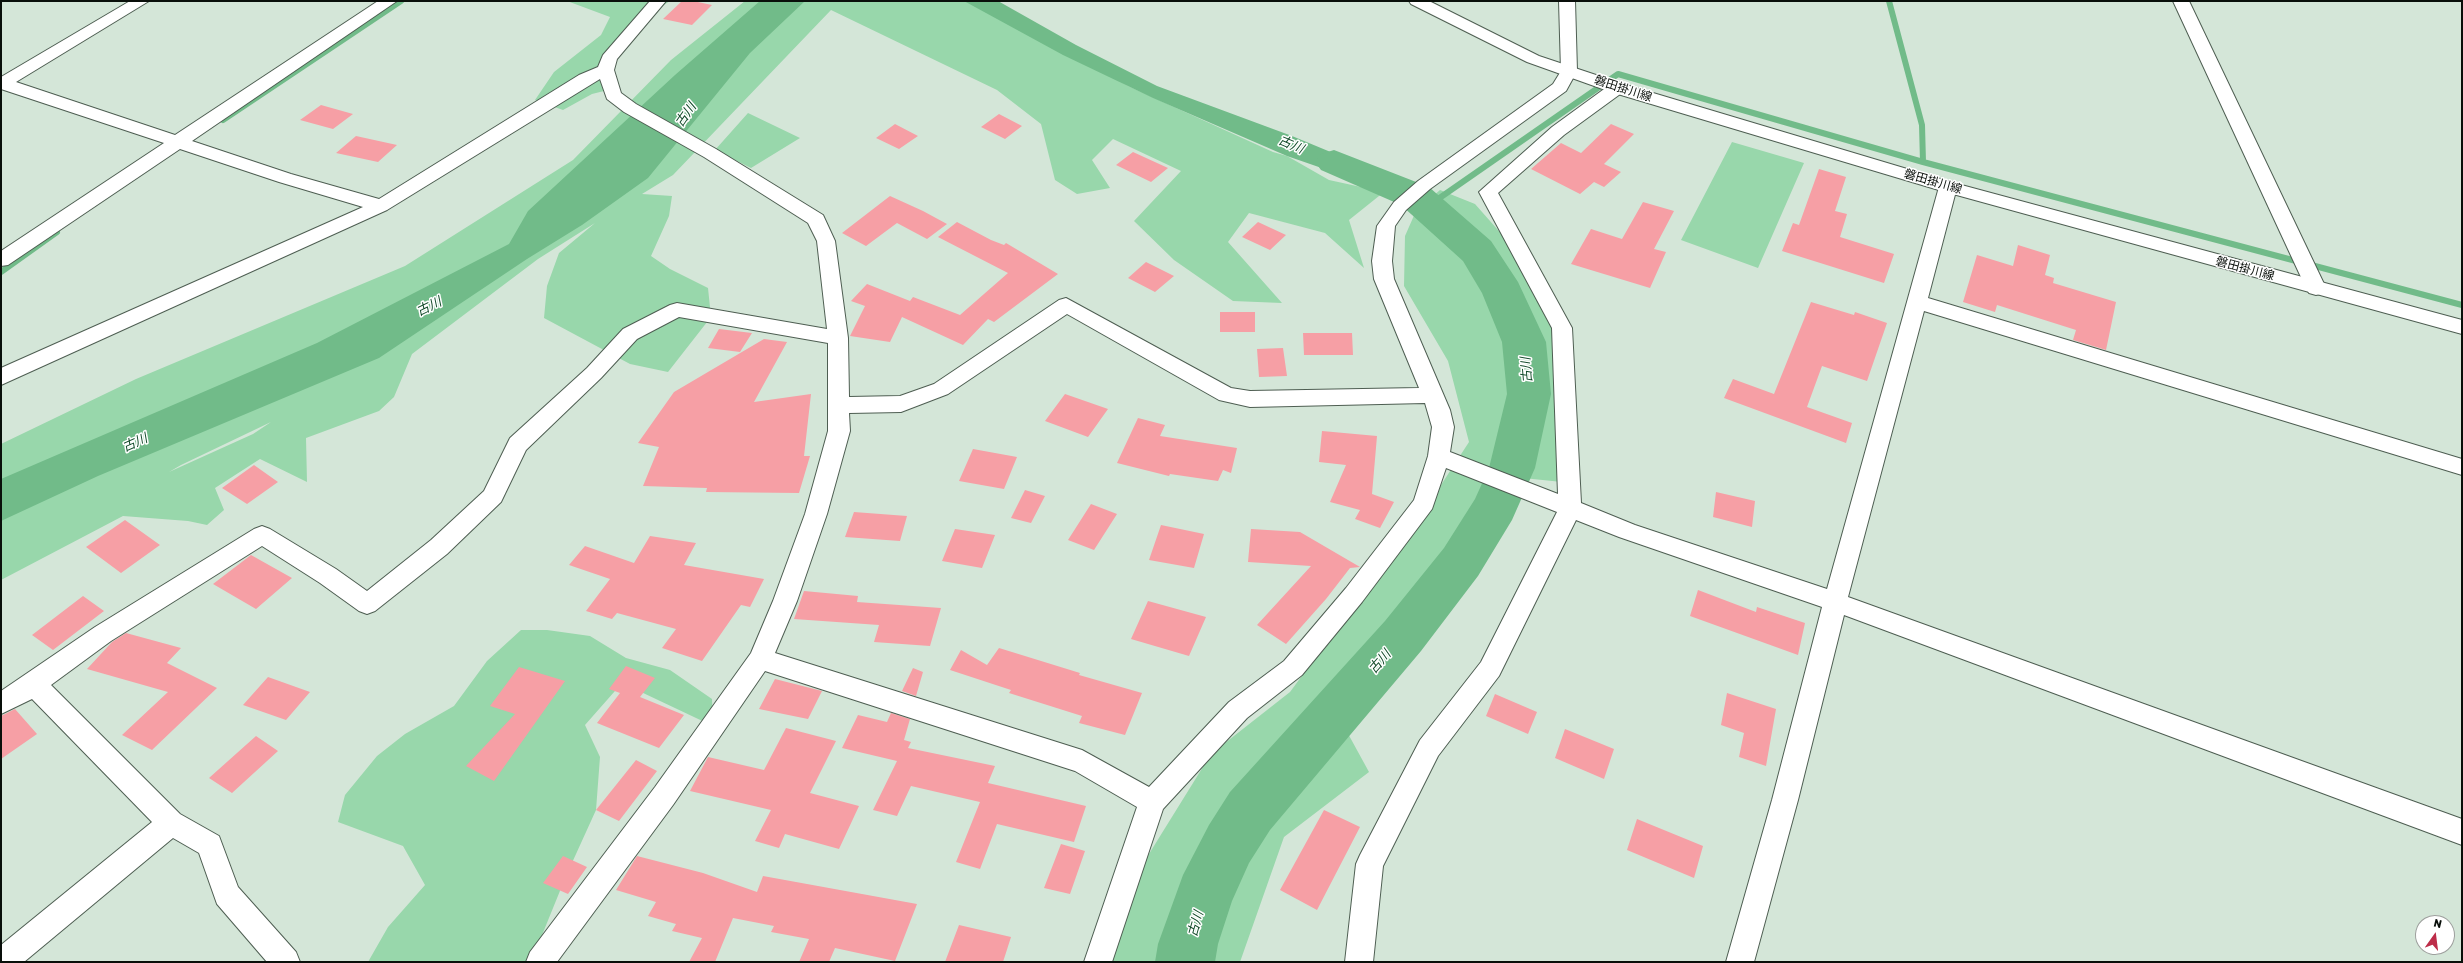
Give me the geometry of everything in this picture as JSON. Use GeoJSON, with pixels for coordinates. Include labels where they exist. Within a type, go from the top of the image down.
{"type":"FeatureCollection","features":[{"type":"Feature","properties":{"kind":"street"},"geometry":{"type":"LineString","coordinates":[[1,83],[141,1]]}},
{"type":"Feature","properties":{"kind":"street"},"geometry":{"type":"LineString","coordinates":[[1,260],[389,1]]}},
{"type":"Feature","properties":{"kind":"street"},"geometry":{"type":"LineString","coordinates":[[540,962],[664,796],[760,659],[785,601],[816,514],[839,431],[840,405],[838,338],[826,241],[816,219],[710,153],[630,108],[613,94],[606,70],[610,58],[658,1]]}},
{"type":"Feature","properties":{"kind":"street","name":"磐田掛川線"},"geometry":{"type":"LineString","coordinates":[[1417,1],[1532,59],[1618,88],[1948,187],[2462,327]]}},
{"type":"Feature","properties":{"kind":"street"},"geometry":{"type":"LineString","coordinates":[[1098,962],[1152,802],[1238,710],[1293,668],[1354,595],[1424,503],[1446,458],[1443,427],[1439,410],[1431,395],[1384,279],[1382,261],[1386,226],[1400,206],[1424,185],[1560,87],[1569,71],[1567,1]]}},
{"type":"Feature","properties":{"kind":"street"},"geometry":{"type":"LineString","coordinates":[[2181,1],[2316,288]]}},
{"type":"Feature","properties":{"kind":"street"},"geometry":{"type":"LineString","coordinates":[[1,377],[381,206],[585,79],[606,70]]}},
{"type":"Feature","properties":{"kind":"street"},"geometry":{"type":"LineString","coordinates":[[1,83],[285,178],[381,206]]}},
{"type":"Feature","properties":{"kind":"street"},"geometry":{"type":"LineString","coordinates":[[1359,962],[1370,864],[1429,748],[1490,669],[1570,509],[1566,460],[1562,328],[1488,192],[1558,131],[1618,88]]}},
{"type":"Feature","properties":{"kind":"street"},"geometry":{"type":"LineString","coordinates":[[1740,962],[1785,800],[1835,602],[1918,302],[1948,187]]}},
{"type":"Feature","properties":{"kind":"street"},"geometry":{"type":"LineString","coordinates":[[1918,302],[2462,467]]}},
{"type":"Feature","properties":{"kind":"street"},"geometry":{"type":"LineString","coordinates":[[840,405],[901,404],[941,389],[1066,305],[1226,395],[1250,399],[1431,395]]}},
{"type":"Feature","properties":{"kind":"street"},"geometry":{"type":"LineString","coordinates":[[1,704],[33,684],[103,634],[262,535],[328,576],[366,604],[439,547],[493,496],[504,467],[518,444],[594,373],[630,334],[677,310],[838,338]]}},
{"type":"Feature","properties":{"kind":"street"},"geometry":{"type":"LineString","coordinates":[[1446,458],[1626,531],[1835,602],[2462,832]]}},
{"type":"Feature","properties":{"kind":"street"},"geometry":{"type":"LineString","coordinates":[[760,659],[1082,762],[1152,802]]}},
{"type":"Feature","properties":{"kind":"street"},"geometry":{"type":"LineString","coordinates":[[33,684],[171,823],[210,845],[227,895],[286,962]]}},
{"type":"Feature","properties":{"kind":"street"},"geometry":{"type":"LineString","coordinates":[[2,962],[171,823]]}},
{"type":"Feature","properties":{"kind":"shaded area"},"geometry":{"type":"Polygon","coordinates":[[[567,1],[670,1],[642,19],[608,63],[604,91],[592,94],[563,110],[535,100],[554,72],[601,35],[610,17],[567,1]]]}},
{"type":"Feature","properties":{"kind":"shaded area"},"geometry":{"type":"Polygon","coordinates":[[[745,1],[970,1],[1128,86],[1273,152],[1287,156],[1329,180],[1384,192],[1349,220],[1364,268],[1325,233],[1249,213],[1228,242],[1282,303],[1233,301],[1174,260],[1134,221],[1181,171],[1113,139],[1092,160],[1110,188],[1077,194],[1055,180],[1041,124],[997,90],[831,10],[673,175],[642,194],[672,196],[669,216],[651,256],[670,269],[708,288],[711,317],[668,372],[630,364],[544,318],[547,286],[559,253],[595,223],[538,259],[412,354],[394,397],[379,411],[306,438],[307,482],[260,459],[215,488],[224,510],[207,525],[188,521],[123,516],[1,580],[1,444],[136,379],[405,266],[573,160],[671,60],[745,1]],[[271,422],[169,472],[253,434],[271,422]]]}},
{"type":"Feature","properties":{"kind":"shaded area"},"geometry":{"type":"Polygon","coordinates":[[[748,113],[800,138],[751,168],[715,150],[748,113]]]}},
{"type":"Feature","properties":{"kind":"shaded area"},"geometry":{"type":"Polygon","coordinates":[[[1732,142],[1804,163],[1758,268],[1681,240],[1732,142]]]}},
{"type":"Feature","properties":{"kind":"shaded area"},"geometry":{"type":"Polygon","coordinates":[[[1440,190],[1475,204],[1528,264],[1555,321],[1562,482],[1523,478],[1506,509],[1346,730],[1369,772],[1284,837],[1240,962],[1102,962],[1126,891],[1211,754],[1290,692],[1424,511],[1469,442],[1448,361],[1404,286],[1405,236],[1416,211],[1440,190]]]}},
{"type":"Feature","properties":{"kind":"shaded area"},"geometry":{"type":"Polygon","coordinates":[[[521,630],[547,630],[590,636],[626,658],[670,670],[712,699],[713,726],[622,683],[585,725],[600,757],[596,810],[566,876],[538,945],[527,962],[368,962],[388,927],[425,885],[403,846],[338,822],[345,795],[377,756],[405,734],[454,706],[487,661],[521,630]]]}},
{"type":"Feature","properties":{"kind":"water"},"geometry":{"type":"Polygon","coordinates":[[[760,1],[805,1],[750,53],[648,178],[582,225],[527,259],[379,358],[98,476],[1,521],[1,479],[317,343],[509,244],[528,211],[675,75],[760,1]]]}},
{"type":"Feature","properties":{"kind":"water"},"geometry":{"type":"Polygon","coordinates":[[[964,1],[998,1],[1076,45],[1157,86],[1292,136],[1403,182],[1388,191],[1287,156],[1153,98],[1063,55],[964,1]]]}},
{"type":"Feature","properties":{"kind":"building"},"geometry":{"type":"Polygon","coordinates":[[[682,1],[693,1],[712,5],[692,25],[663,19],[682,1]]]}},
{"type":"Feature","properties":{"kind":"building"},"geometry":{"type":"Polygon","coordinates":[[[321,105],[353,114],[333,129],[300,120],[321,105]]]}},
{"type":"Feature","properties":{"kind":"building"},"geometry":{"type":"Polygon","coordinates":[[[999,114],[1022,126],[1005,139],[981,127],[999,114]]]}},
{"type":"Feature","properties":{"kind":"building"},"geometry":{"type":"Polygon","coordinates":[[[895,124],[918,136],[899,149],[876,138],[895,124]]]}},
{"type":"Feature","properties":{"kind":"building"},"geometry":{"type":"Polygon","coordinates":[[[1611,124],[1634,134],[1604,164],[1621,172],[1604,187],[1594,182],[1580,194],[1531,169],[1561,143],[1581,153],[1611,124]]]}},
{"type":"Feature","properties":{"kind":"building"},"geometry":{"type":"Polygon","coordinates":[[[356,136],[397,145],[378,162],[336,153],[356,136]]]}},
{"type":"Feature","properties":{"kind":"building"},"geometry":{"type":"Polygon","coordinates":[[[1133,152],[1168,168],[1151,182],[1116,165],[1133,152]]]}},
{"type":"Feature","properties":{"kind":"building"},"geometry":{"type":"Polygon","coordinates":[[[1819,169],[1846,177],[1835,211],[1847,214],[1840,237],[1894,254],[1884,283],[1782,251],[1793,223],[1799,225],[1819,169]]]}},
{"type":"Feature","properties":{"kind":"building"},"geometry":{"type":"Polygon","coordinates":[[[890,196],[947,224],[927,239],[897,223],[866,246],[842,233],[890,196]]]}},
{"type":"Feature","properties":{"kind":"building"},"geometry":{"type":"Polygon","coordinates":[[[1643,202],[1674,211],[1654,249],[1666,252],[1650,288],[1571,264],[1591,229],[1622,239],[1643,202]]]}},
{"type":"Feature","properties":{"kind":"building"},"geometry":{"type":"Polygon","coordinates":[[[957,222],[991,240],[1004,245],[1006,243],[1058,274],[994,322],[988,319],[963,345],[902,317],[890,342],[850,336],[865,306],[851,301],[867,284],[910,301],[913,297],[960,315],[1008,273],[938,237],[957,222]]]}},
{"type":"Feature","properties":{"kind":"building"},"geometry":{"type":"Polygon","coordinates":[[[1258,222],[1286,235],[1270,250],[1242,237],[1258,222]]]}},
{"type":"Feature","properties":{"kind":"building"},"geometry":{"type":"Polygon","coordinates":[[[2018,245],[2050,255],[2045,275],[2054,278],[2053,283],[2116,302],[2106,350],[2073,340],[2076,330],[1997,305],[1995,312],[1963,302],[1977,255],[2013,266],[2018,245]]]}},
{"type":"Feature","properties":{"kind":"building"},"geometry":{"type":"Polygon","coordinates":[[[1146,262],[1174,276],[1155,292],[1128,278],[1146,262]]]}},
{"type":"Feature","properties":{"kind":"building"},"geometry":{"type":"Polygon","coordinates":[[[1811,302],[1854,315],[1855,312],[1887,323],[1867,381],[1822,366],[1807,407],[1852,423],[1846,443],[1724,398],[1733,379],[1774,394],[1811,302]]]}},
{"type":"Feature","properties":{"kind":"building"},"geometry":{"type":"Polygon","coordinates":[[[1220,312],[1255,312],[1255,332],[1220,332],[1220,312]]]}},
{"type":"Feature","properties":{"kind":"building"},"geometry":{"type":"Polygon","coordinates":[[[719,329],[752,333],[740,352],[708,348],[719,329]]]}},
{"type":"Feature","properties":{"kind":"building"},"geometry":{"type":"Polygon","coordinates":[[[1303,333],[1352,333],[1353,355],[1304,355],[1303,333]]]}},
{"type":"Feature","properties":{"kind":"building"},"geometry":{"type":"Polygon","coordinates":[[[764,339],[787,342],[754,402],[811,394],[804,456],[810,456],[799,493],[706,492],[707,488],[643,486],[659,447],[638,443],[674,392],[764,339]]]}},
{"type":"Feature","properties":{"kind":"building"},"geometry":{"type":"Polygon","coordinates":[[[1283,348],[1287,376],[1259,377],[1257,349],[1283,348]]]}},
{"type":"Feature","properties":{"kind":"building"},"geometry":{"type":"Polygon","coordinates":[[[1065,394],[1108,409],[1088,437],[1045,421],[1065,394]]]}},
{"type":"Feature","properties":{"kind":"building"},"geometry":{"type":"Polygon","coordinates":[[[1138,418],[1165,425],[1160,436],[1237,448],[1231,473],[1223,470],[1218,481],[1170,474],[1169,476],[1117,463],[1138,418]]]}},
{"type":"Feature","properties":{"kind":"building"},"geometry":{"type":"Polygon","coordinates":[[[1322,431],[1377,436],[1372,494],[1394,502],[1380,528],[1355,519],[1360,510],[1330,502],[1346,465],[1319,462],[1322,431]]]}},
{"type":"Feature","properties":{"kind":"building"},"geometry":{"type":"Polygon","coordinates":[[[973,449],[1017,457],[1004,489],[959,481],[973,449]]]}},
{"type":"Feature","properties":{"kind":"building"},"geometry":{"type":"Polygon","coordinates":[[[254,465],[278,482],[247,504],[222,488],[254,465]]]}},
{"type":"Feature","properties":{"kind":"building"},"geometry":{"type":"Polygon","coordinates":[[[1025,490],[1045,496],[1031,523],[1011,518],[1025,490]]]}},
{"type":"Feature","properties":{"kind":"building"},"geometry":{"type":"Polygon","coordinates":[[[1716,492],[1755,501],[1752,527],[1713,517],[1716,492]]]}},
{"type":"Feature","properties":{"kind":"building"},"geometry":{"type":"Polygon","coordinates":[[[1091,504],[1117,514],[1094,550],[1068,540],[1091,504]]]}},
{"type":"Feature","properties":{"kind":"building"},"geometry":{"type":"Polygon","coordinates":[[[854,512],[907,516],[900,541],[845,537],[854,512]]]}},
{"type":"Feature","properties":{"kind":"building"},"geometry":{"type":"Polygon","coordinates":[[[125,520],[160,545],[121,573],[86,547],[125,520]]]}},
{"type":"Feature","properties":{"kind":"building"},"geometry":{"type":"Polygon","coordinates":[[[1161,525],[1204,534],[1194,568],[1149,560],[1161,525]]]}},
{"type":"Feature","properties":{"kind":"building"},"geometry":{"type":"Polygon","coordinates":[[[955,529],[995,535],[982,568],[942,561],[955,529]]]}},
{"type":"Feature","properties":{"kind":"building"},"geometry":{"type":"Polygon","coordinates":[[[1251,529],[1300,532],[1360,567],[1350,568],[1326,599],[1286,644],[1257,625],[1311,566],[1248,562],[1251,529]]]}},
{"type":"Feature","properties":{"kind":"building"},"geometry":{"type":"Polygon","coordinates":[[[650,536],[696,543],[684,565],[764,579],[750,607],[741,605],[702,661],[662,648],[676,629],[617,613],[612,619],[586,611],[610,579],[569,565],[585,546],[634,563],[650,536]]]}},
{"type":"Feature","properties":{"kind":"building"},"geometry":{"type":"Polygon","coordinates":[[[251,555],[292,578],[256,609],[213,584],[251,555]]]}},
{"type":"Feature","properties":{"kind":"building"},"geometry":{"type":"Polygon","coordinates":[[[1698,590],[1756,612],[1757,607],[1805,623],[1798,655],[1690,616],[1698,590]]]}},
{"type":"Feature","properties":{"kind":"building"},"geometry":{"type":"Polygon","coordinates":[[[804,591],[858,596],[857,602],[941,608],[930,646],[874,642],[879,625],[794,619],[804,591]]]}},
{"type":"Feature","properties":{"kind":"building"},"geometry":{"type":"Polygon","coordinates":[[[83,596],[104,611],[53,650],[32,635],[83,596]]]}},
{"type":"Feature","properties":{"kind":"building"},"geometry":{"type":"Polygon","coordinates":[[[1148,601],[1206,617],[1189,656],[1131,639],[1148,601]]]}},
{"type":"Feature","properties":{"kind":"building"},"geometry":{"type":"Polygon","coordinates":[[[126,633],[181,648],[167,663],[217,688],[152,750],[122,735],[168,692],[87,669],[112,642],[126,633]]]}},
{"type":"Feature","properties":{"kind":"building"},"geometry":{"type":"Polygon","coordinates":[[[999,648],[1080,673],[1079,675],[1142,693],[1125,735],[1079,723],[1082,716],[1009,693],[1011,690],[950,670],[961,650],[987,665],[999,648]]]}},
{"type":"Feature","properties":{"kind":"building"},"geometry":{"type":"Polygon","coordinates":[[[626,666],[655,678],[640,697],[684,715],[659,748],[597,723],[620,693],[609,689],[626,666]]]}},
{"type":"Feature","properties":{"kind":"building"},"geometry":{"type":"Polygon","coordinates":[[[519,667],[565,681],[494,781],[466,766],[515,714],[490,706],[519,667]]]}},
{"type":"Feature","properties":{"kind":"building"},"geometry":{"type":"Polygon","coordinates":[[[913,668],[923,672],[916,696],[902,691],[913,668]]]}},
{"type":"Feature","properties":{"kind":"building"},"geometry":{"type":"Polygon","coordinates":[[[268,677],[310,692],[286,720],[243,705],[268,677]]]}},
{"type":"Feature","properties":{"kind":"building"},"geometry":{"type":"Polygon","coordinates":[[[775,679],[822,691],[808,719],[759,709],[775,679]]]}},
{"type":"Feature","properties":{"kind":"building"},"geometry":{"type":"Polygon","coordinates":[[[1727,693],[1776,709],[1766,766],[1739,757],[1744,733],[1721,725],[1727,693]]]}},
{"type":"Feature","properties":{"kind":"building"},"geometry":{"type":"Polygon","coordinates":[[[1495,694],[1537,712],[1528,734],[1486,716],[1495,694]]]}},
{"type":"Feature","properties":{"kind":"building"},"geometry":{"type":"Polygon","coordinates":[[[15,709],[37,734],[1,759],[1,716],[15,709]]]}},
{"type":"Feature","properties":{"kind":"building"},"geometry":{"type":"Polygon","coordinates":[[[891,713],[910,719],[904,740],[911,742],[908,748],[995,766],[988,783],[1086,806],[1074,842],[997,824],[980,869],[956,862],[980,802],[911,786],[897,816],[873,810],[897,761],[842,748],[858,715],[887,722],[891,713]]]}},
{"type":"Feature","properties":{"kind":"building"},"geometry":{"type":"Polygon","coordinates":[[[786,728],[836,741],[810,793],[859,806],[839,849],[785,834],[779,848],[755,841],[771,810],[690,791],[708,757],[764,770],[786,728]]]}},
{"type":"Feature","properties":{"kind":"building"},"geometry":{"type":"Polygon","coordinates":[[[1565,729],[1614,749],[1604,779],[1555,758],[1565,729]]]}},
{"type":"Feature","properties":{"kind":"building"},"geometry":{"type":"Polygon","coordinates":[[[256,736],[278,751],[232,793],[209,778],[256,736]]]}},
{"type":"Feature","properties":{"kind":"building"},"geometry":{"type":"Polygon","coordinates":[[[636,760],[657,771],[619,821],[596,810],[636,760]]]}},
{"type":"Feature","properties":{"kind":"building"},"geometry":{"type":"Polygon","coordinates":[[[1324,810],[1360,827],[1317,910],[1280,890],[1324,810]]]}},
{"type":"Feature","properties":{"kind":"building"},"geometry":{"type":"Polygon","coordinates":[[[1637,819],[1703,846],[1694,878],[1627,850],[1637,819]]]}},
{"type":"Feature","properties":{"kind":"building"},"geometry":{"type":"Polygon","coordinates":[[[1061,844],[1085,851],[1070,894],[1044,888],[1061,844]]]}},
{"type":"Feature","properties":{"kind":"building"},"geometry":{"type":"Polygon","coordinates":[[[563,856],[587,867],[568,894],[543,883],[563,856]]]}},
{"type":"Feature","properties":{"kind":"building"},"geometry":{"type":"Polygon","coordinates":[[[637,856],[703,873],[757,892],[763,876],[917,904],[895,961],[835,948],[829,962],[799,962],[809,939],[771,932],[774,926],[733,918],[715,962],[689,962],[702,938],[672,931],[676,924],[648,916],[656,902],[616,890],[637,856]]]}},
{"type":"Feature","properties":{"kind":"building"},"geometry":{"type":"Polygon","coordinates":[[[959,925],[1011,937],[1003,962],[945,962],[959,925]]]}},
{"type":"Feature","properties":{"kind":"waterway"},"geometry":{"type":"LineString","coordinates":[[223,120],[401,1]]}},
{"type":"Feature","properties":{"kind":"waterway"},"geometry":{"type":"LineString","coordinates":[[1889,1],[1922,125],[1923,162]]}},
{"type":"Feature","properties":{"kind":"waterway"},"geometry":{"type":"LineString","coordinates":[[1428,206],[1618,74],[1923,162]]}},
{"type":"Feature","properties":{"kind":"waterway","name":"古川"},"geometry":{"type":"LineString","coordinates":[[1185,962],[1188,944],[1204,895],[1229,844],[1250,811],[1403,636],[1461,562],[1495,507],[1512,468],[1529,394],[1524,342],[1503,292],[1477,251],[1415,196],[1334,162]]}},
{"type":"Feature","properties":{"kind":"waterway"},"geometry":{"type":"LineString","coordinates":[[1923,162],[2462,305]]}},
{"type":"Feature","properties":{"kind":"waterway"},"geometry":{"type":"LineString","coordinates":[[1,272],[57,232]]}}]}
